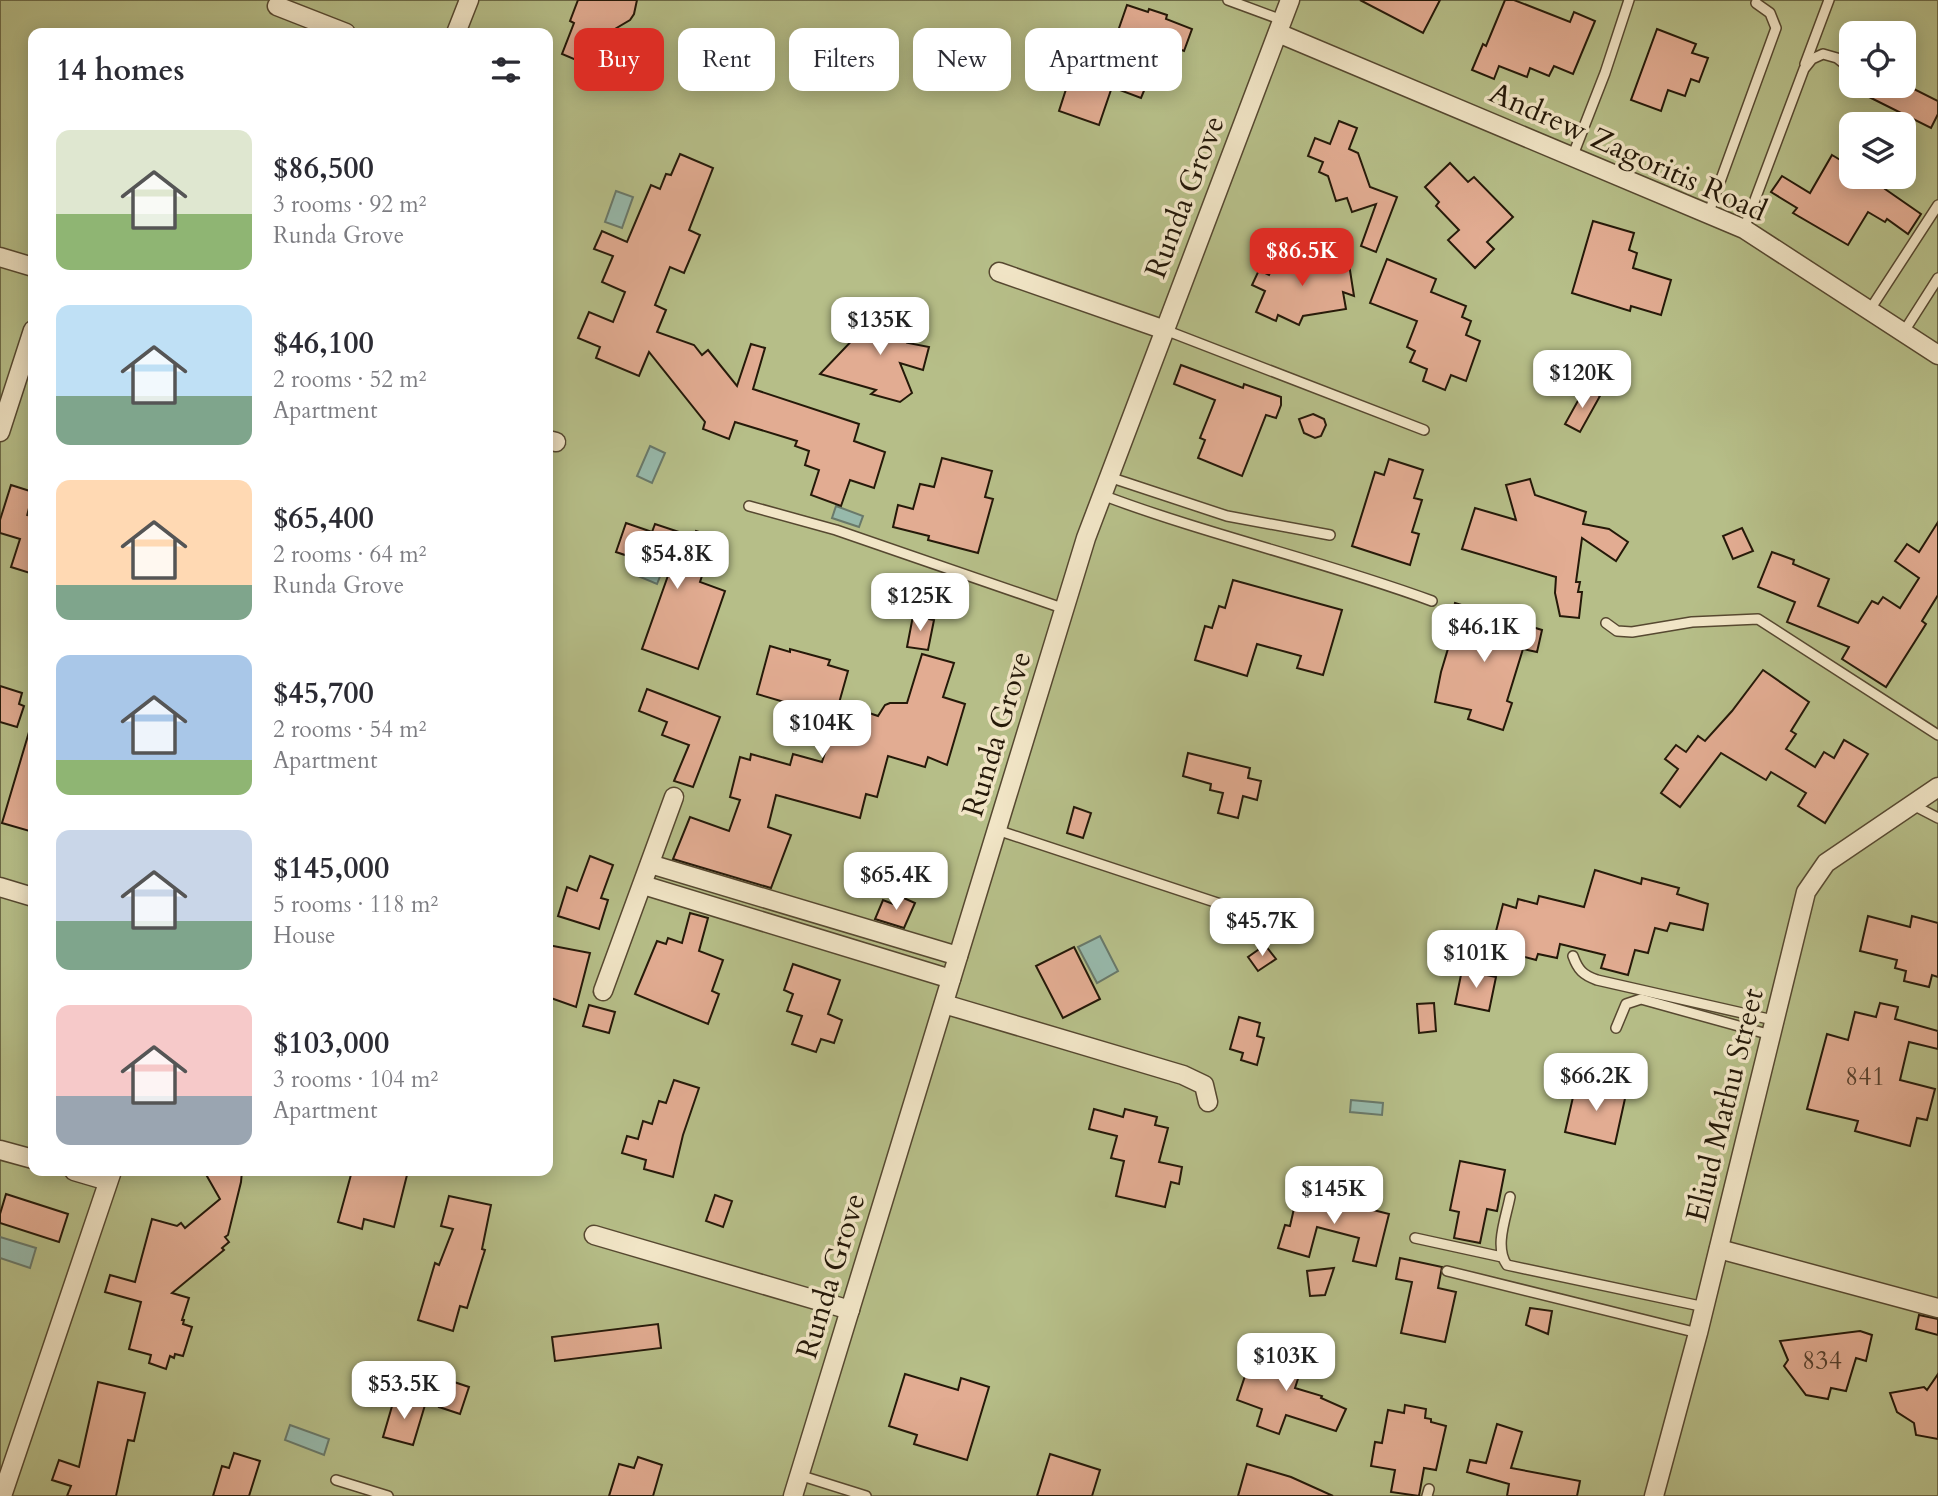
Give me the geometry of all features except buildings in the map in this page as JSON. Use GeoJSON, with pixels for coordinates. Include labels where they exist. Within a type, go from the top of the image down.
{"type":"FeatureCollection","features":[{"type":"Feature","properties":{"kind":"street"},"geometry":{"type":"LineString","coordinates":[[458,28],[469,0]]}},
{"type":"Feature","properties":{"kind":"street","name":"Runda Grove"},"geometry":{"type":"LineString","coordinates":[[793,1496],[1102,495],[1290,0]]}},
{"type":"Feature","properties":{"kind":"street"},"geometry":{"type":"LineString","coordinates":[[276,6],[333,28]]}},
{"type":"Feature","properties":{"kind":"street","name":"Andrew Zagoritis Road"},"geometry":{"type":"LineString","coordinates":[[1280,27],[1744,229],[1938,355]]}},
{"type":"Feature","properties":{"kind":"street"},"geometry":{"type":"LineString","coordinates":[[0,257],[28,265]]}},
{"type":"Feature","properties":{"kind":"street"},"geometry":{"type":"LineString","coordinates":[[999,272],[1165,330]]}},
{"type":"Feature","properties":{"kind":"street"},"geometry":{"type":"LineString","coordinates":[[0,432],[28,345]]}},
{"type":"Feature","properties":{"kind":"street","name":"Eliud Mathu Street"},"geometry":{"type":"LineString","coordinates":[[1654,1496],[1698,1333],[1805,892],[1826,863],[1938,787]]}},
{"type":"Feature","properties":{"kind":"street"},"geometry":{"type":"LineString","coordinates":[[603,991],[674,797]]}},
{"type":"Feature","properties":{"kind":"street"},"geometry":{"type":"LineString","coordinates":[[650,864],[958,956]]}},
{"type":"Feature","properties":{"kind":"street"},"geometry":{"type":"LineString","coordinates":[[643,884],[951,979]]}},
{"type":"Feature","properties":{"kind":"street"},"geometry":{"type":"LineString","coordinates":[[0,887],[28,895]]}},
{"type":"Feature","properties":{"kind":"street"},"geometry":{"type":"LineString","coordinates":[[944,1004],[1183,1074],[1203,1085],[1208,1102]]}},
{"type":"Feature","properties":{"kind":"street"},"geometry":{"type":"LineString","coordinates":[[0,1150],[28,1158]]}},
{"type":"Feature","properties":{"kind":"street"},"geometry":{"type":"LineString","coordinates":[[2,1496],[110,1176]]}},
{"type":"Feature","properties":{"kind":"street"},"geometry":{"type":"LineString","coordinates":[[594,1236],[850,1310]]}},
{"type":"Feature","properties":{"kind":"street"},"geometry":{"type":"LineString","coordinates":[[1718,1250],[1938,1308]]}},
{"type":"Feature","properties":{"kind":"lane"},"geometry":{"type":"LineString","coordinates":[[1228,0],[1280,27]]}},
{"type":"Feature","properties":{"kind":"lane"},"geometry":{"type":"LineString","coordinates":[[1573,155],[1605,73],[1629,0]]}},
{"type":"Feature","properties":{"kind":"lane"},"geometry":{"type":"LineString","coordinates":[[1744,229],[1829,0]]}},
{"type":"Feature","properties":{"kind":"lane"},"geometry":{"type":"LineString","coordinates":[[1709,212],[1776,28],[1770,13],[1756,3]]}},
{"type":"Feature","properties":{"kind":"lane"},"geometry":{"type":"LineString","coordinates":[[1804,69],[1812,60],[1823,54],[1839,60]]}},
{"type":"Feature","properties":{"kind":"lane"},"geometry":{"type":"LineString","coordinates":[[1869,311],[1938,205]]}},
{"type":"Feature","properties":{"kind":"lane"},"geometry":{"type":"LineString","coordinates":[[1903,332],[1938,278]]}},
{"type":"Feature","properties":{"kind":"lane"},"geometry":{"type":"LineString","coordinates":[[1165,330],[1424,430]]}},
{"type":"Feature","properties":{"kind":"lane"},"geometry":{"type":"LineString","coordinates":[[1109,477],[1227,516],[1330,536]]}},
{"type":"Feature","properties":{"kind":"lane"},"geometry":{"type":"LineString","coordinates":[[1102,495],[1231,538],[1369,578],[1432,601]]}},
{"type":"Feature","properties":{"kind":"lane"},"geometry":{"type":"LineString","coordinates":[[749,506],[836,530],[1065,609]]}},
{"type":"Feature","properties":{"kind":"lane"},"geometry":{"type":"LineString","coordinates":[[1605,623],[1617,631],[1632,632],[1692,622],[1758,619],[1938,735]]}},
{"type":"Feature","properties":{"kind":"lane"},"geometry":{"type":"LineString","coordinates":[[1913,805],[1938,818]]}},
{"type":"Feature","properties":{"kind":"lane"},"geometry":{"type":"LineString","coordinates":[[997,830],[1275,922]]}},
{"type":"Feature","properties":{"kind":"lane"},"geometry":{"type":"LineString","coordinates":[[1573,956],[1578,968],[1586,976],[1597,980],[1772,1028]]}},
{"type":"Feature","properties":{"kind":"lane"},"geometry":{"type":"LineString","coordinates":[[1616,1028],[1626,1004],[1641,999],[1772,1028]]}},
{"type":"Feature","properties":{"kind":"lane"},"geometry":{"type":"LineString","coordinates":[[1510,1197],[1501,1248],[1507,1265],[1704,1307]]}},
{"type":"Feature","properties":{"kind":"lane"},"geometry":{"type":"LineString","coordinates":[[1415,1238],[1502,1257]]}},
{"type":"Feature","properties":{"kind":"lane"},"geometry":{"type":"LineString","coordinates":[[1447,1271],[1698,1333]]}},
{"type":"Feature","properties":{"kind":"lane"},"geometry":{"type":"LineString","coordinates":[[799,1475],[866,1496]]}},
{"type":"Feature","properties":{"kind":"lane"},"geometry":{"type":"LineString","coordinates":[[336,1480],[388,1496]]}},
{"type":"Feature","properties":{"kind":"green space"},"geometry":{"type":"Polygon","coordinates":[[[0,0],[1938,0],[1938,1496],[0,1496],[0,0]]]}},
{"type":"Feature","properties":{"kind":"shaded area"},"geometry":{"type":"Polygon","coordinates":[[[616,191],[633,197],[622,228],[605,222],[616,191]]]}},
{"type":"Feature","properties":{"kind":"shaded area"},"geometry":{"type":"Polygon","coordinates":[[[650,446],[665,453],[652,483],[637,476],[650,446]]]}},
{"type":"Feature","properties":{"kind":"shaded area"},"geometry":{"type":"Polygon","coordinates":[[[836,506],[863,516],[859,527],[832,518],[836,506]]]}},
{"type":"Feature","properties":{"kind":"shaded area"},"geometry":{"type":"Polygon","coordinates":[[[638,559],[663,569],[657,584],[633,574],[638,559]]]}},
{"type":"Feature","properties":{"kind":"shaded area"},"geometry":{"type":"Polygon","coordinates":[[[1100,936],[1118,971],[1097,983],[1078,947],[1100,936]]]}},
{"type":"Feature","properties":{"kind":"shaded area"},"geometry":{"type":"Polygon","coordinates":[[[1351,1100],[1383,1103],[1382,1115],[1350,1112],[1351,1100]]]}},
{"type":"Feature","properties":{"kind":"shaded area"},"geometry":{"type":"Polygon","coordinates":[[[0,1237],[36,1248],[30,1268],[0,1258],[0,1237]]]}},
{"type":"Feature","properties":{"kind":"shaded area"},"geometry":{"type":"Polygon","coordinates":[[[290,1425],[329,1439],[324,1455],[285,1440],[290,1425]]]}}]}
